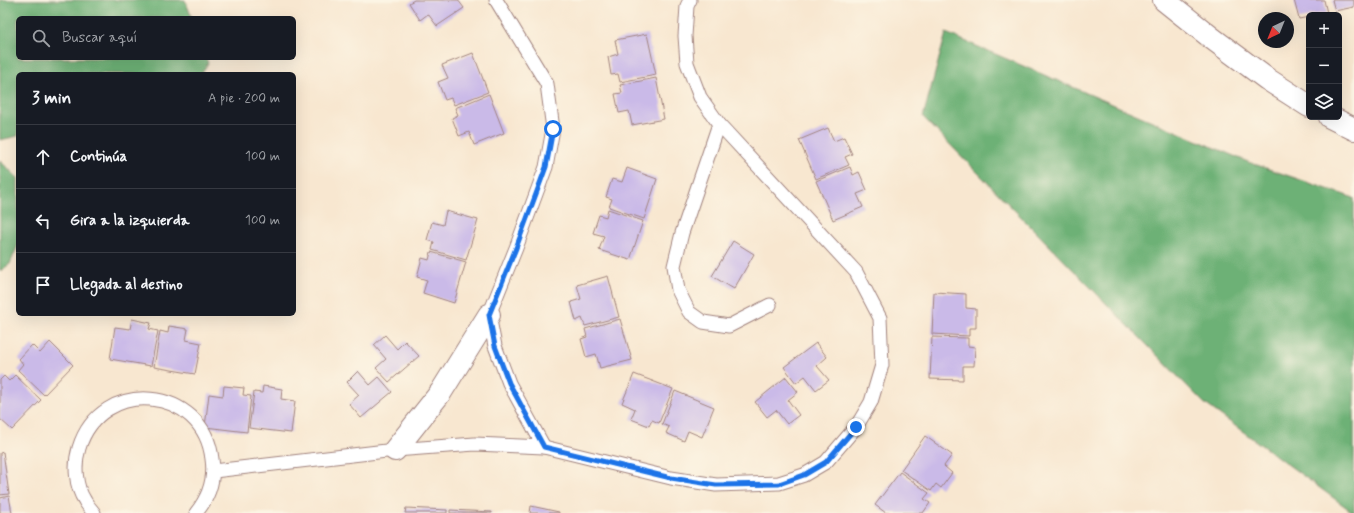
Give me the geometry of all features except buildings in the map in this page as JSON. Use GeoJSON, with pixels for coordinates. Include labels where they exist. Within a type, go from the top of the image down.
{"type":"FeatureCollection","features":[{"type":"Feature","properties":{"kind":"street"},"geometry":{"type":"LineString","coordinates":[[1164,0],[1267,79],[1306,104]]}},
{"type":"Feature","properties":{"kind":"street"},"geometry":{"type":"LineString","coordinates":[[1336,120],[1354,129]]}},
{"type":"Feature","properties":{"kind":"street"},"geometry":{"type":"LineString","coordinates":[[395,450],[441,392],[489,315]]}},
{"type":"Feature","properties":{"kind":"lane"},"geometry":{"type":"LineString","coordinates":[[496,0],[547,84],[553,129],[546,167],[489,315],[495,346],[509,383],[544,447]]}},
{"type":"Feature","properties":{"kind":"lane"},"geometry":{"type":"LineString","coordinates":[[214,472],[395,450],[476,444],[544,447],[671,478],[716,485],[779,484],[804,475],[826,462],[856,427],[871,402],[882,365],[880,318],[856,272],[719,124],[700,97],[687,64],[685,36],[687,6],[690,0]]}},
{"type":"Feature","properties":{"kind":"lane"},"geometry":{"type":"LineString","coordinates":[[719,124],[682,232],[674,266],[678,290],[689,312],[703,322],[730,326],[770,305]]}},
{"type":"Feature","properties":{"kind":"lane"},"geometry":{"type":"LineString","coordinates":[[94,513],[84,500],[77,480],[76,457],[83,436],[96,417],[116,404],[139,398],[162,400],[184,410],[201,427],[211,448],[214,472],[209,493],[196,513]]}},
{"type":"Feature","properties":{"kind":"green space"},"geometry":{"type":"Polygon","coordinates":[[[0,0],[185,0],[191,16],[16,16],[16,60],[207,60],[208,63],[202,72],[16,72],[16,136],[0,140],[0,0]]]}},
{"type":"Feature","properties":{"kind":"green space"},"geometry":{"type":"Polygon","coordinates":[[[946,33],[1248,162],[1354,198],[1354,513],[1204,403],[923,117],[946,33]]]}},
{"type":"Feature","properties":{"kind":"green space"},"geometry":{"type":"Polygon","coordinates":[[[0,161],[16,176],[16,250],[10,264],[0,271],[0,161]]]}},
{"type":"Feature","properties":{"kind":"route"},"geometry":{"type":"LineString","coordinates":[[553,129],[546,167],[489,315],[495,346],[509,383],[544,447],[671,478],[716,485],[779,484],[804,475],[826,462],[856,427]]}}]}
